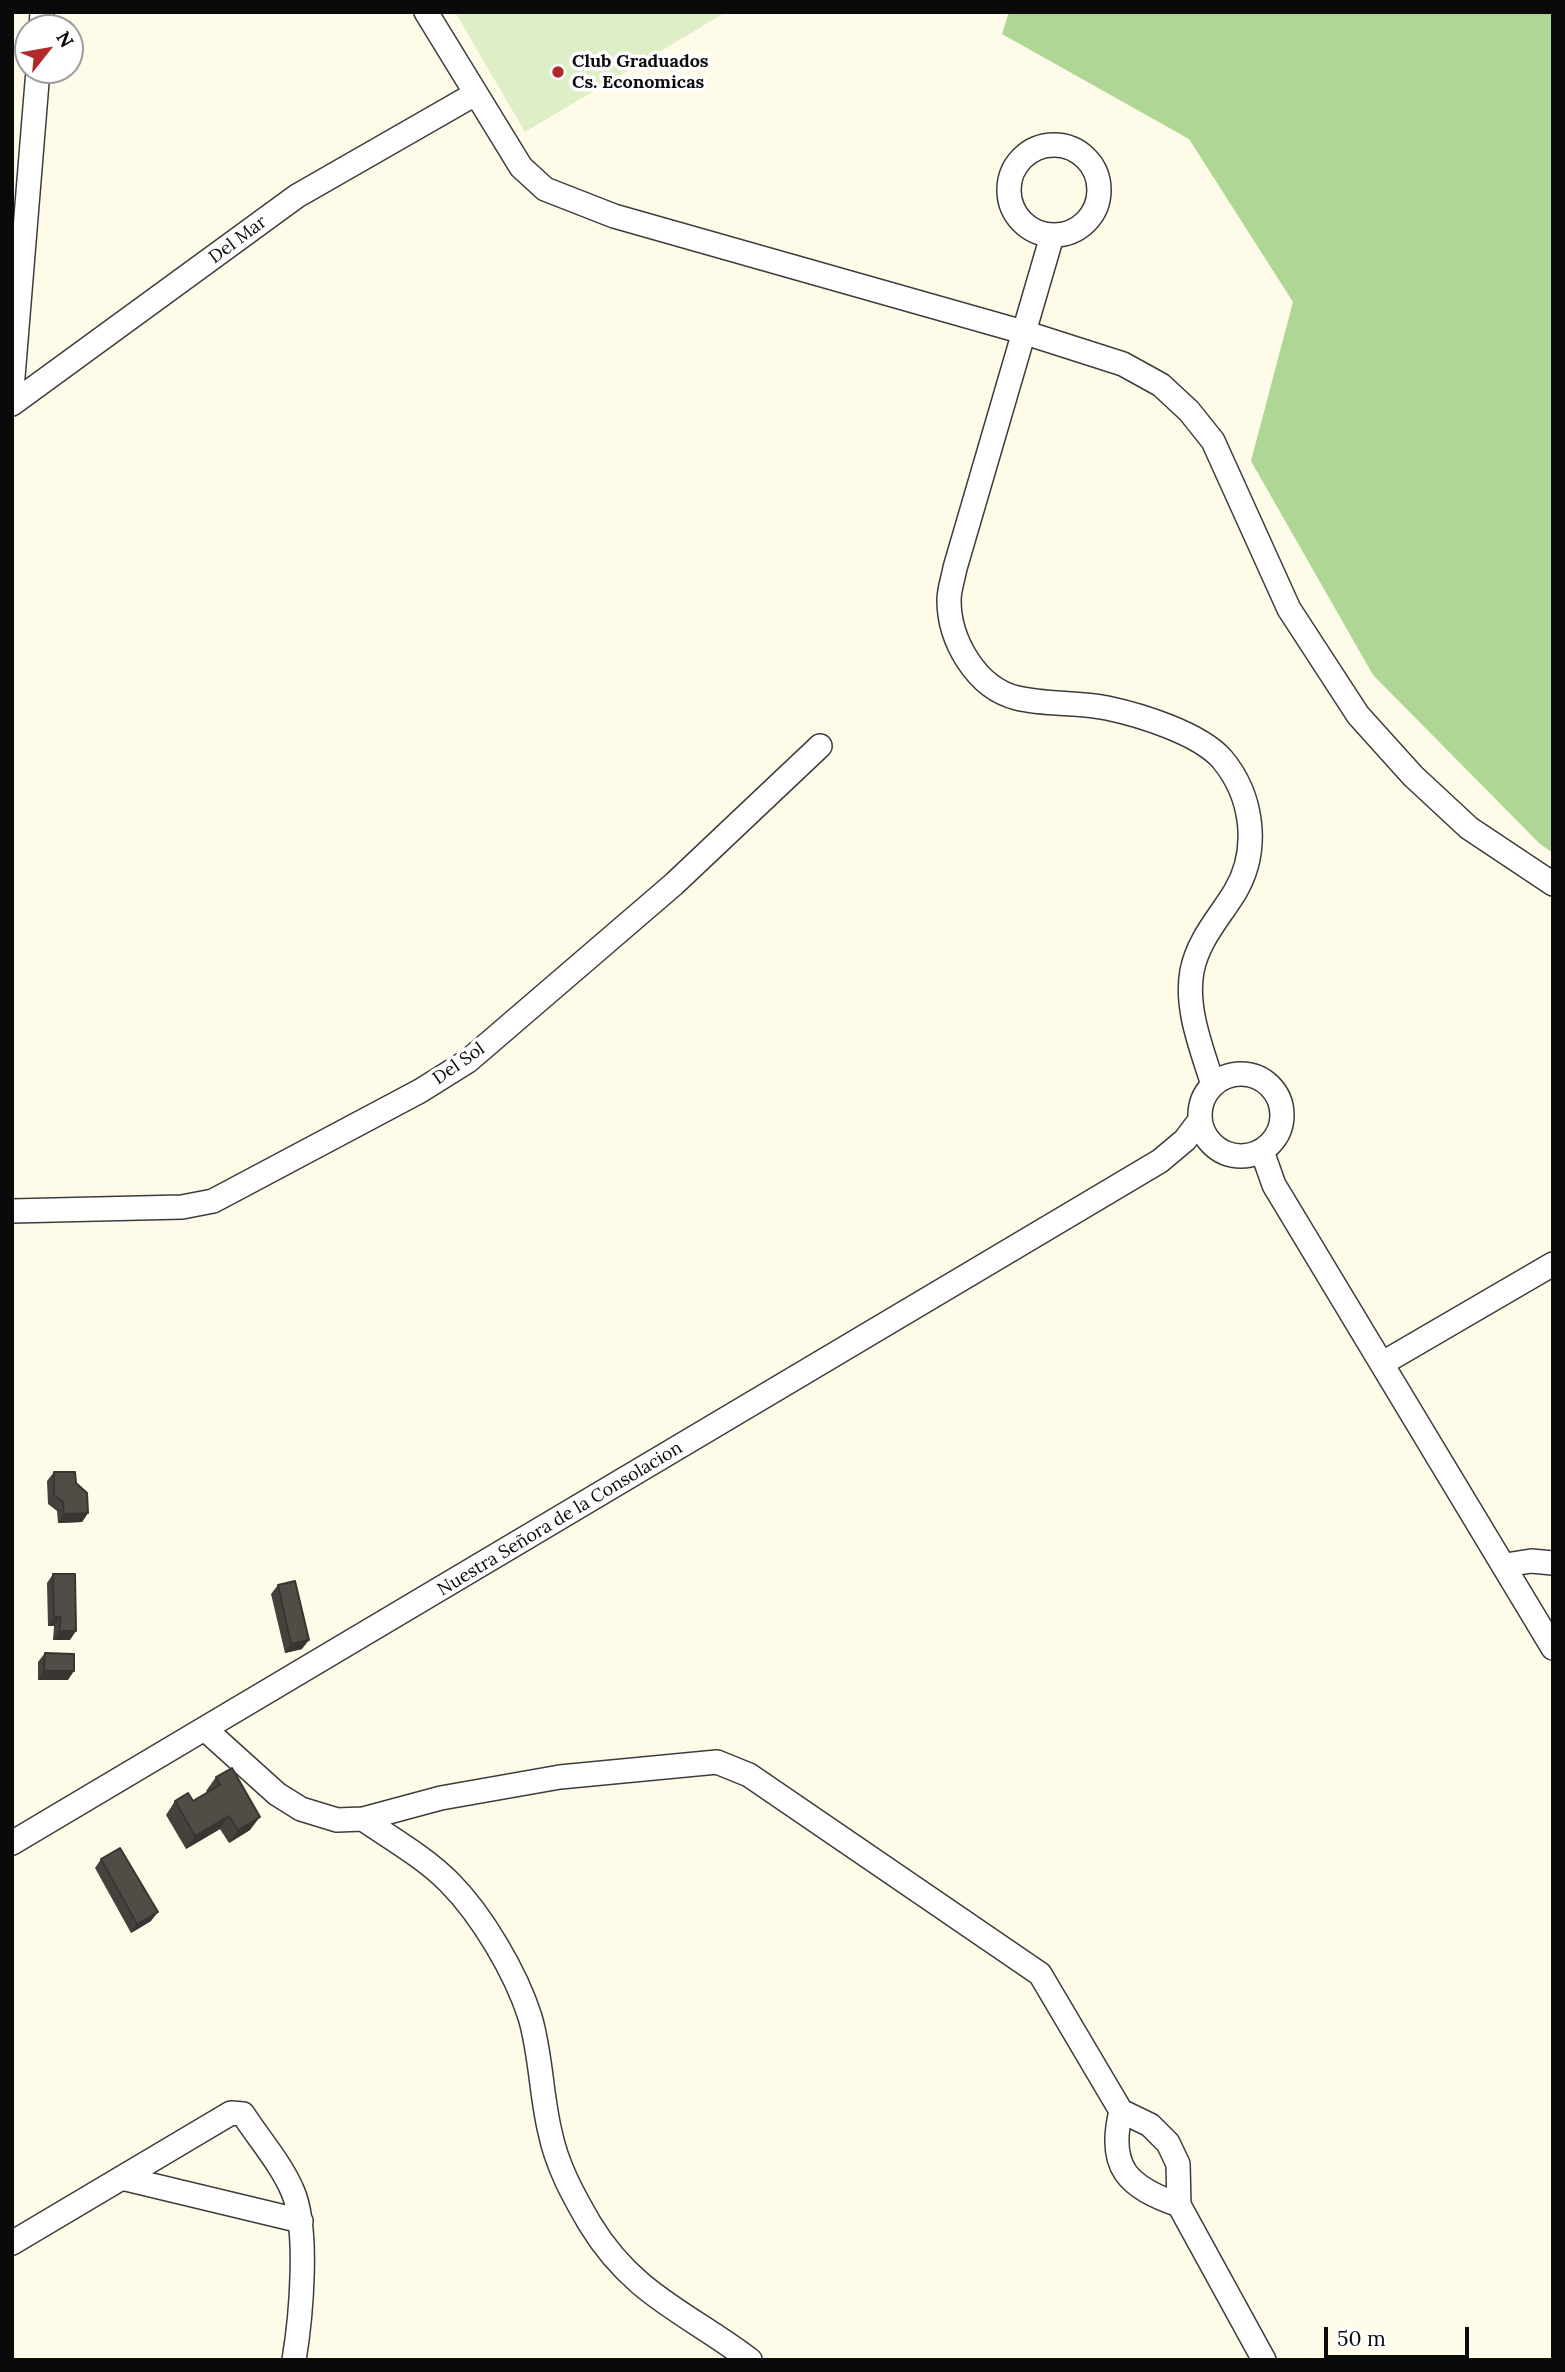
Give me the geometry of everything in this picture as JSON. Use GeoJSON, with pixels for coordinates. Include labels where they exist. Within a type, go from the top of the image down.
{"type":"FeatureCollection","features":[{"type":"Feature","properties":{"kind":"street"},"geometry":{"type":"LineString","coordinates":[[426,12],[520,167],[545,189],[614,216],[1023,332],[1123,364],[1161,385],[1189,411],[1213,441],[1289,610],[1324,668],[1358,715],[1413,776],[1469,828],[1553,884]]}},
{"type":"Feature","properties":{"kind":"street"},"geometry":{"type":"LineString","coordinates":[[12,389],[36,84]]}},
{"type":"Feature","properties":{"kind":"street","name":"Del Mar"},"geometry":{"type":"LineString","coordinates":[[12,404],[296,196],[475,94]]}},
{"type":"Feature","properties":{"kind":"street"},"geometry":{"type":"LineString","coordinates":[[1052,236],[955,569],[949,599],[953,631],[970,665],[990,685],[1015,698],[1107,708],[1191,735],[1221,757],[1241,788],[1250,816],[1250,856],[1236,890],[1200,946],[1192,972],[1196,1032],[1213,1085]]}},
{"type":"Feature","properties":{"kind":"street","name":"Del Sol"},"geometry":{"type":"LineString","coordinates":[[12,1211],[182,1207],[213,1201],[420,1091],[468,1061],[531,1009],[674,884],[821,746]]}},
{"type":"Feature","properties":{"kind":"street"},"geometry":{"type":"LineString","coordinates":[[1160,1161],[1185,1140],[1200,1120],[1205,1095],[1225,1077],[1252,1076],[1274,1091],[1280,1103],[1279,1130],[1262,1151],[1235,1156],[1213,1145],[1204,1134],[1200,1120]]}},
{"type":"Feature","properties":{"kind":"street"},"geometry":{"type":"LineString","coordinates":[[1160,1161],[1213,1145]]}},
{"type":"Feature","properties":{"kind":"street"},"geometry":{"type":"LineString","coordinates":[[1262,1151],[1274,1185],[1506,1565],[1553,1648]]}},
{"type":"Feature","properties":{"kind":"street","name":"Nuestra Señora de la Consolacion"},"geometry":{"type":"LineString","coordinates":[[12,1843],[1160,1161]]}},
{"type":"Feature","properties":{"kind":"street"},"geometry":{"type":"LineString","coordinates":[[1383,1363],[1553,1264]]}},
{"type":"Feature","properties":{"kind":"street"},"geometry":{"type":"LineString","coordinates":[[1506,1565],[1531,1561],[1553,1563]]}},
{"type":"Feature","properties":{"kind":"street"},"geometry":{"type":"LineString","coordinates":[[206,1730],[276,1794],[301,1810],[337,1819],[363,1819],[441,1798],[560,1777],[717,1762],[729,1765],[1040,1974],[1121,2111],[1150,2125],[1168,2143],[1178,2164],[1179,2205],[1264,2360]]}},
{"type":"Feature","properties":{"kind":"street"},"geometry":{"type":"LineString","coordinates":[[363,1819],[419,1857],[449,1882],[484,1928],[514,1977],[531,2019],[550,2133],[559,2164],[592,2226],[623,2268],[654,2297],[750,2360]]}},
{"type":"Feature","properties":{"kind":"street"},"geometry":{"type":"LineString","coordinates":[[1121,2111],[1115,2136],[1118,2161],[1133,2182],[1148,2194],[1179,2205]]}},
{"type":"Feature","properties":{"kind":"street"},"geometry":{"type":"LineString","coordinates":[[12,2244],[231,2113],[243,2114],[293,2192],[300,2221],[300,2319],[294,2360]]}},
{"type":"Feature","properties":{"kind":"street"},"geometry":{"type":"LineString","coordinates":[[122,2178],[300,2221]]}},
{"type":"Feature","properties":{"kind":"green space","name":"Club Graduados Cs. Economicas"},"geometry":{"type":"Polygon","coordinates":[[[455,12],[726,12],[525,132],[455,12]]]}},
{"type":"Feature","properties":{"kind":"green space"},"geometry":{"type":"Polygon","coordinates":[[[1009,12],[1553,12],[1553,853],[1540,844],[1373,675],[1251,461],[1293,302],[1189,139],[1002,34],[1009,12]]]}},
{"type":"Feature","properties":{"kind":"building"},"geometry":{"type":"Polygon","coordinates":[[[54,1472],[75,1472],[76,1483],[87,1493],[88,1513],[64,1514],[63,1502],[54,1495],[54,1472]]]}},
{"type":"Feature","properties":{"kind":"building"},"geometry":{"type":"Polygon","coordinates":[[[53,1574],[75,1574],[76,1631],[59,1631],[61,1617],[54,1617],[53,1574]]]}},
{"type":"Feature","properties":{"kind":"building"},"geometry":{"type":"Polygon","coordinates":[[[295,1581],[309,1640],[291,1644],[278,1585],[295,1581]]]}},
{"type":"Feature","properties":{"kind":"building"},"geometry":{"type":"Polygon","coordinates":[[[45,1653],[74,1654],[74,1671],[44,1671],[45,1653]]]}},
{"type":"Feature","properties":{"kind":"building"},"geometry":{"type":"Polygon","coordinates":[[[232,1768],[260,1817],[238,1830],[229,1816],[195,1836],[175,1801],[188,1793],[193,1801],[220,1785],[216,1777],[232,1768]]]}},
{"type":"Feature","properties":{"kind":"building"},"geometry":{"type":"Polygon","coordinates":[[[120,1848],[158,1912],[137,1924],[101,1859],[120,1848]]]}},
{"type":"Feature","properties":{"kind":"place","name":"Club Graduados Cs. Economicas"},"geometry":{"type":"Point","coordinates":[558,72]}}]}
